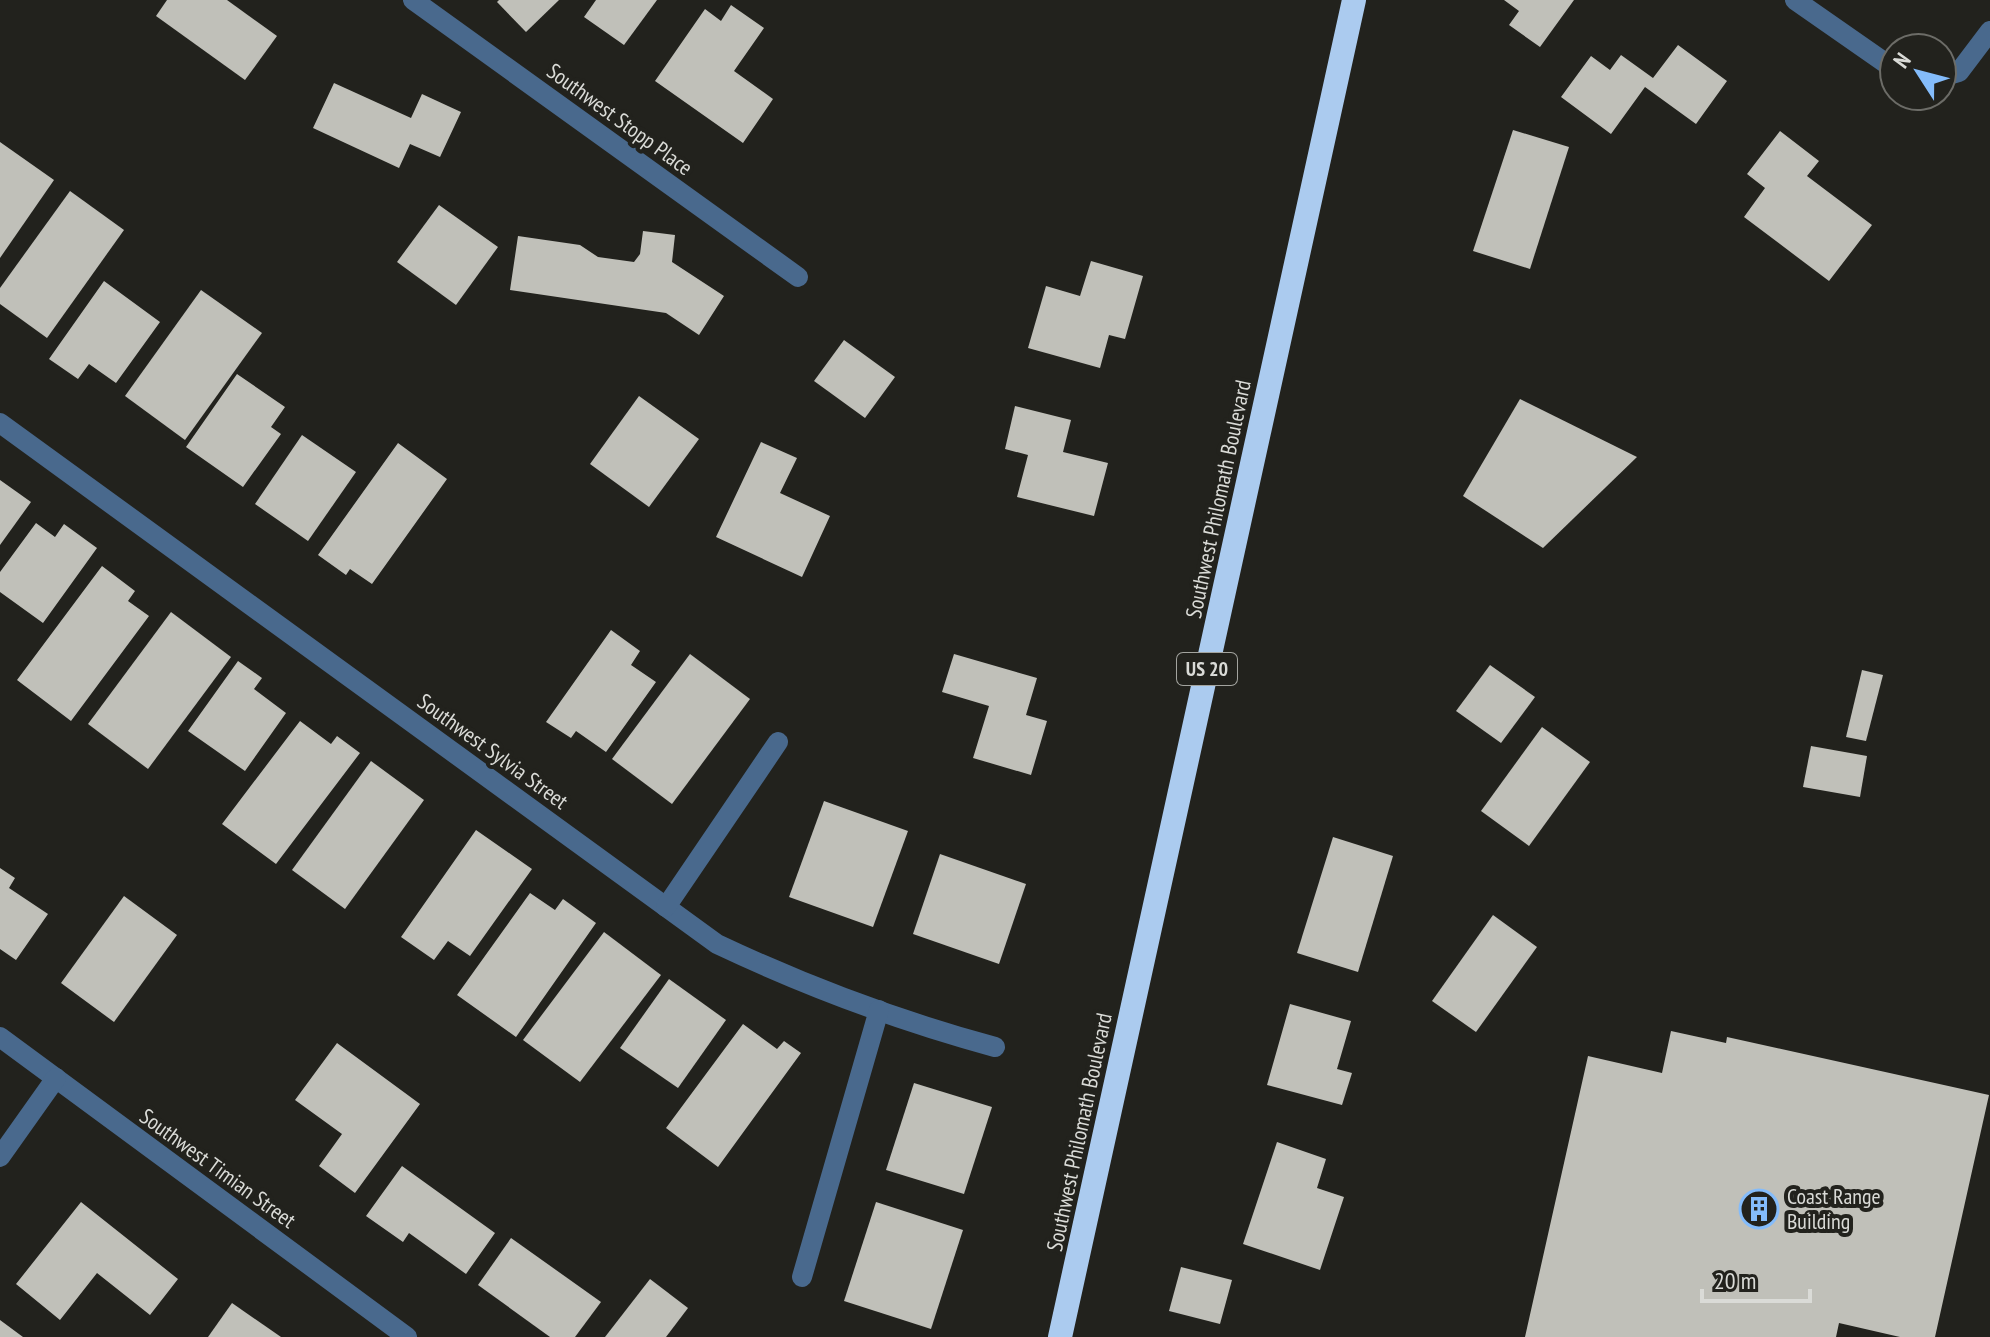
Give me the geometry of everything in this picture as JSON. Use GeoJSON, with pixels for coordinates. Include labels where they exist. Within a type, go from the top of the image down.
{"type":"FeatureCollection","features":[{"type":"Feature","properties":{"kind":"highway","name":"Southwest Philomath Boulevard"},"geometry":{"type":"LineString","coordinates":[[1060,1337],[1354,0]]}},
{"type":"Feature","properties":{"kind":"street","name":"Southwest Stopp Place"},"geometry":{"type":"LineString","coordinates":[[413,0],[798,277]]}},
{"type":"Feature","properties":{"kind":"street"},"geometry":{"type":"LineString","coordinates":[[1795,0],[1878,58]]}},
{"type":"Feature","properties":{"kind":"street"},"geometry":{"type":"LineString","coordinates":[[1958,66],[1990,31]]}},
{"type":"Feature","properties":{"kind":"street","name":"Southwest Sylvia Street"},"geometry":{"type":"LineString","coordinates":[[0,423],[717,944],[775,971],[879,1010],[933,1030],[995,1047]]}},
{"type":"Feature","properties":{"kind":"street"},"geometry":{"type":"LineString","coordinates":[[666,907],[778,742]]}},
{"type":"Feature","properties":{"kind":"street"},"geometry":{"type":"LineString","coordinates":[[802,1277],[879,1010]]}},
{"type":"Feature","properties":{"kind":"street","name":"Southwest Timian Street"},"geometry":{"type":"LineString","coordinates":[[0,1037],[407,1337]]}},
{"type":"Feature","properties":{"kind":"street"},"geometry":{"type":"LineString","coordinates":[[0,1157],[56,1078]]}},
{"type":"Feature","properties":{"kind":"building"},"geometry":{"type":"Polygon","coordinates":[[[167,0],[227,0],[277,36],[245,80],[156,16],[167,0]]]}},
{"type":"Feature","properties":{"kind":"building"},"geometry":{"type":"Polygon","coordinates":[[[559,0],[526,32],[497,2],[559,0]]]}},
{"type":"Feature","properties":{"kind":"building"},"geometry":{"type":"Polygon","coordinates":[[[596,0],[657,0],[624,45],[584,17],[596,0]]]}},
{"type":"Feature","properties":{"kind":"building"},"geometry":{"type":"Polygon","coordinates":[[[1504,0],[1574,0],[1540,47],[1509,25],[1519,11],[1504,0]]]}},
{"type":"Feature","properties":{"kind":"building"},"geometry":{"type":"Polygon","coordinates":[[[731,5],[764,28],[734,71],[773,99],[743,143],[655,81],[705,9],[721,21],[731,5]]]}},
{"type":"Feature","properties":{"kind":"building"},"geometry":{"type":"Polygon","coordinates":[[[1678,45],[1727,81],[1696,124],[1645,87],[1611,134],[1561,97],[1591,56],[1610,70],[1621,55],[1653,78],[1678,45]]]}},
{"type":"Feature","properties":{"kind":"building"},"geometry":{"type":"Polygon","coordinates":[[[334,83],[411,118],[422,94],[461,112],[440,157],[410,144],[399,168],[313,128],[334,83]]]}},
{"type":"Feature","properties":{"kind":"building"},"geometry":{"type":"Polygon","coordinates":[[[1513,130],[1569,147],[1530,269],[1473,251],[1513,130]]]}},
{"type":"Feature","properties":{"kind":"building"},"geometry":{"type":"Polygon","coordinates":[[[1780,131],[1819,161],[1807,176],[1872,225],[1829,281],[1744,217],[1765,188],[1747,174],[1780,131]]]}},
{"type":"Feature","properties":{"kind":"building"},"geometry":{"type":"Polygon","coordinates":[[[0,142],[54,180],[0,258],[0,142]]]}},
{"type":"Feature","properties":{"kind":"building"},"geometry":{"type":"Polygon","coordinates":[[[70,191],[124,230],[47,338],[0,304],[0,288],[70,191]]]}},
{"type":"Feature","properties":{"kind":"building"},"geometry":{"type":"Polygon","coordinates":[[[439,205],[498,247],[456,305],[397,262],[439,205]]]}},
{"type":"Feature","properties":{"kind":"building"},"geometry":{"type":"Polygon","coordinates":[[[643,231],[675,235],[672,262],[724,296],[699,335],[666,313],[510,290],[518,236],[580,245],[598,257],[634,262],[640,254],[643,231]]]}},
{"type":"Feature","properties":{"kind":"building"},"geometry":{"type":"Polygon","coordinates":[[[1091,261],[1143,276],[1125,339],[1109,335],[1100,368],[1028,348],[1046,286],[1080,296],[1091,261]]]}},
{"type":"Feature","properties":{"kind":"building"},"geometry":{"type":"Polygon","coordinates":[[[104,281],[160,322],[116,383],[89,364],[78,379],[49,359],[104,281]]]}},
{"type":"Feature","properties":{"kind":"building"},"geometry":{"type":"Polygon","coordinates":[[[201,290],[262,333],[185,440],[125,396],[201,290]]]}},
{"type":"Feature","properties":{"kind":"building"},"geometry":{"type":"Polygon","coordinates":[[[844,340],[895,377],[865,418],[814,381],[844,340]]]}},
{"type":"Feature","properties":{"kind":"building"},"geometry":{"type":"Polygon","coordinates":[[[237,374],[285,407],[271,427],[281,434],[243,487],[186,447],[237,374]]]}},
{"type":"Feature","properties":{"kind":"building"},"geometry":{"type":"Polygon","coordinates":[[[639,396],[699,439],[649,507],[590,464],[639,396]]]}},
{"type":"Feature","properties":{"kind":"building"},"geometry":{"type":"Polygon","coordinates":[[[1520,399],[1637,457],[1543,548],[1463,496],[1520,399]]]}},
{"type":"Feature","properties":{"kind":"building"},"geometry":{"type":"Polygon","coordinates":[[[1015,406],[1071,420],[1063,452],[1108,463],[1094,516],[1017,497],[1028,455],[1005,449],[1015,406]]]}},
{"type":"Feature","properties":{"kind":"building"},"geometry":{"type":"Polygon","coordinates":[[[302,435],[356,472],[308,541],[255,504],[302,435]]]}},
{"type":"Feature","properties":{"kind":"building"},"geometry":{"type":"Polygon","coordinates":[[[761,442],[797,458],[780,493],[830,516],[802,577],[716,537],[761,442]]]}},
{"type":"Feature","properties":{"kind":"building"},"geometry":{"type":"Polygon","coordinates":[[[398,443],[447,479],[372,584],[350,569],[346,575],[318,555],[398,443]]]}},
{"type":"Feature","properties":{"kind":"building"},"geometry":{"type":"Polygon","coordinates":[[[0,480],[31,502],[0,545],[0,480]]]}},
{"type":"Feature","properties":{"kind":"building"},"geometry":{"type":"Polygon","coordinates":[[[36,523],[55,537],[64,524],[97,548],[43,623],[0,592],[0,572],[36,523]]]}},
{"type":"Feature","properties":{"kind":"building"},"geometry":{"type":"Polygon","coordinates":[[[102,566],[135,591],[128,601],[149,616],[71,721],[17,680],[102,566]]]}},
{"type":"Feature","properties":{"kind":"building"},"geometry":{"type":"Polygon","coordinates":[[[171,612],[231,657],[148,769],[88,724],[171,612]]]}},
{"type":"Feature","properties":{"kind":"building"},"geometry":{"type":"Polygon","coordinates":[[[611,630],[640,651],[631,665],[656,682],[606,752],[576,731],[571,738],[546,722],[611,630]]]}},
{"type":"Feature","properties":{"kind":"building"},"geometry":{"type":"Polygon","coordinates":[[[690,654],[750,699],[672,804],[612,759],[690,654]]]}},
{"type":"Feature","properties":{"kind":"building"},"geometry":{"type":"Polygon","coordinates":[[[954,654],[1037,678],[1026,715],[1047,721],[1031,775],[973,758],[989,706],[942,692],[954,654]]]}},
{"type":"Feature","properties":{"kind":"building"},"geometry":{"type":"Polygon","coordinates":[[[238,661],[262,678],[254,689],[286,713],[245,771],[188,731],[238,661]]]}},
{"type":"Feature","properties":{"kind":"building"},"geometry":{"type":"Polygon","coordinates":[[[1490,665],[1535,697],[1501,743],[1456,711],[1490,665]]]}},
{"type":"Feature","properties":{"kind":"building"},"geometry":{"type":"Polygon","coordinates":[[[1862,670],[1883,675],[1866,741],[1846,737],[1862,670]]]}},
{"type":"Feature","properties":{"kind":"building"},"geometry":{"type":"Polygon","coordinates":[[[300,721],[331,744],[337,736],[360,753],[276,864],[222,824],[300,721]]]}},
{"type":"Feature","properties":{"kind":"building"},"geometry":{"type":"Polygon","coordinates":[[[1542,727],[1590,762],[1529,846],[1481,811],[1542,727]]]}},
{"type":"Feature","properties":{"kind":"building"},"geometry":{"type":"Polygon","coordinates":[[[1811,746],[1867,756],[1860,797],[1803,787],[1811,746]]]}},
{"type":"Feature","properties":{"kind":"building"},"geometry":{"type":"Polygon","coordinates":[[[371,761],[424,800],[345,909],[292,870],[371,761]]]}},
{"type":"Feature","properties":{"kind":"building"},"geometry":{"type":"Polygon","coordinates":[[[824,801],[908,831],[873,927],[789,897],[824,801]]]}},
{"type":"Feature","properties":{"kind":"building"},"geometry":{"type":"Polygon","coordinates":[[[476,830],[532,869],[470,956],[448,941],[434,960],[401,937],[476,830]]]}},
{"type":"Feature","properties":{"kind":"building"},"geometry":{"type":"Polygon","coordinates":[[[1333,837],[1393,856],[1358,972],[1297,953],[1333,837]]]}},
{"type":"Feature","properties":{"kind":"building"},"geometry":{"type":"Polygon","coordinates":[[[940,854],[1026,884],[999,964],[913,934],[940,854]]]}},
{"type":"Feature","properties":{"kind":"building"},"geometry":{"type":"Polygon","coordinates":[[[0,868],[15,878],[9,888],[48,914],[16,960],[0,949],[0,868]]]}},
{"type":"Feature","properties":{"kind":"building"},"geometry":{"type":"Polygon","coordinates":[[[530,893],[555,910],[563,899],[596,923],[516,1037],[457,995],[530,893]]]}},
{"type":"Feature","properties":{"kind":"building"},"geometry":{"type":"Polygon","coordinates":[[[124,896],[177,935],[114,1022],[61,983],[124,896]]]}},
{"type":"Feature","properties":{"kind":"building"},"geometry":{"type":"Polygon","coordinates":[[[1493,915],[1537,947],[1476,1032],[1432,1001],[1493,915]]]}},
{"type":"Feature","properties":{"kind":"building"},"geometry":{"type":"Polygon","coordinates":[[[604,932],[661,975],[580,1082],[523,1040],[604,932]]]}},
{"type":"Feature","properties":{"kind":"building"},"geometry":{"type":"Polygon","coordinates":[[[669,979],[726,1020],[678,1088],[620,1048],[669,979]]]}},
{"type":"Feature","properties":{"kind":"building"},"geometry":{"type":"Polygon","coordinates":[[[1290,1004],[1351,1021],[1337,1069],[1352,1073],[1342,1105],[1267,1085],[1290,1004]]]}},
{"type":"Feature","properties":{"kind":"building"},"geometry":{"type":"Polygon","coordinates":[[[743,1024],[777,1049],[784,1041],[801,1053],[718,1167],[666,1128],[743,1024]]]}},
{"type":"Feature","properties":{"kind":"building","name":"Coast Range Building"},"geometry":{"type":"Polygon","coordinates":[[[1671,1031],[1726,1043],[1727,1037],[1989,1095],[1935,1337],[1900,1337],[1839,1323],[1836,1337],[1525,1337],[1588,1056],[1662,1073],[1671,1031]]]}},
{"type":"Feature","properties":{"kind":"building"},"geometry":{"type":"Polygon","coordinates":[[[337,1043],[420,1104],[355,1193],[319,1166],[342,1134],[295,1100],[337,1043]]]}},
{"type":"Feature","properties":{"kind":"building"},"geometry":{"type":"Polygon","coordinates":[[[914,1083],[992,1107],[964,1194],[886,1170],[914,1083]]]}},
{"type":"Feature","properties":{"kind":"building"},"geometry":{"type":"Polygon","coordinates":[[[1277,1142],[1326,1159],[1317,1188],[1344,1197],[1320,1270],[1243,1244],[1277,1142]]]}},
{"type":"Feature","properties":{"kind":"building"},"geometry":{"type":"Polygon","coordinates":[[[402,1166],[495,1233],[466,1274],[409,1233],[403,1242],[366,1216],[402,1166]]]}},
{"type":"Feature","properties":{"kind":"building"},"geometry":{"type":"Polygon","coordinates":[[[81,1202],[178,1279],[150,1315],[97,1273],[60,1320],[16,1284],[81,1202]]]}},
{"type":"Feature","properties":{"kind":"building"},"geometry":{"type":"Polygon","coordinates":[[[876,1202],[963,1230],[931,1329],[844,1301],[876,1202]]]}},
{"type":"Feature","properties":{"kind":"building"},"geometry":{"type":"Polygon","coordinates":[[[511,1238],[601,1302],[575,1337],[550,1337],[478,1285],[511,1238]]]}},
{"type":"Feature","properties":{"kind":"building"},"geometry":{"type":"Polygon","coordinates":[[[1181,1267],[1232,1280],[1220,1324],[1169,1311],[1181,1267]]]}},
{"type":"Feature","properties":{"kind":"building"},"geometry":{"type":"Polygon","coordinates":[[[650,1279],[688,1308],[666,1337],[605,1337],[650,1279]]]}},
{"type":"Feature","properties":{"kind":"building"},"geometry":{"type":"Polygon","coordinates":[[[232,1303],[281,1337],[208,1337],[232,1303]]]}},
{"type":"Feature","properties":{"kind":"building"},"geometry":{"type":"Polygon","coordinates":[[[0,1320],[23,1337],[0,1337],[0,1320]]]}},
{"type":"Feature","properties":{"kind":"place","name":"Coast Range Building"},"geometry":{"type":"Point","coordinates":[1759,1209]}}]}
